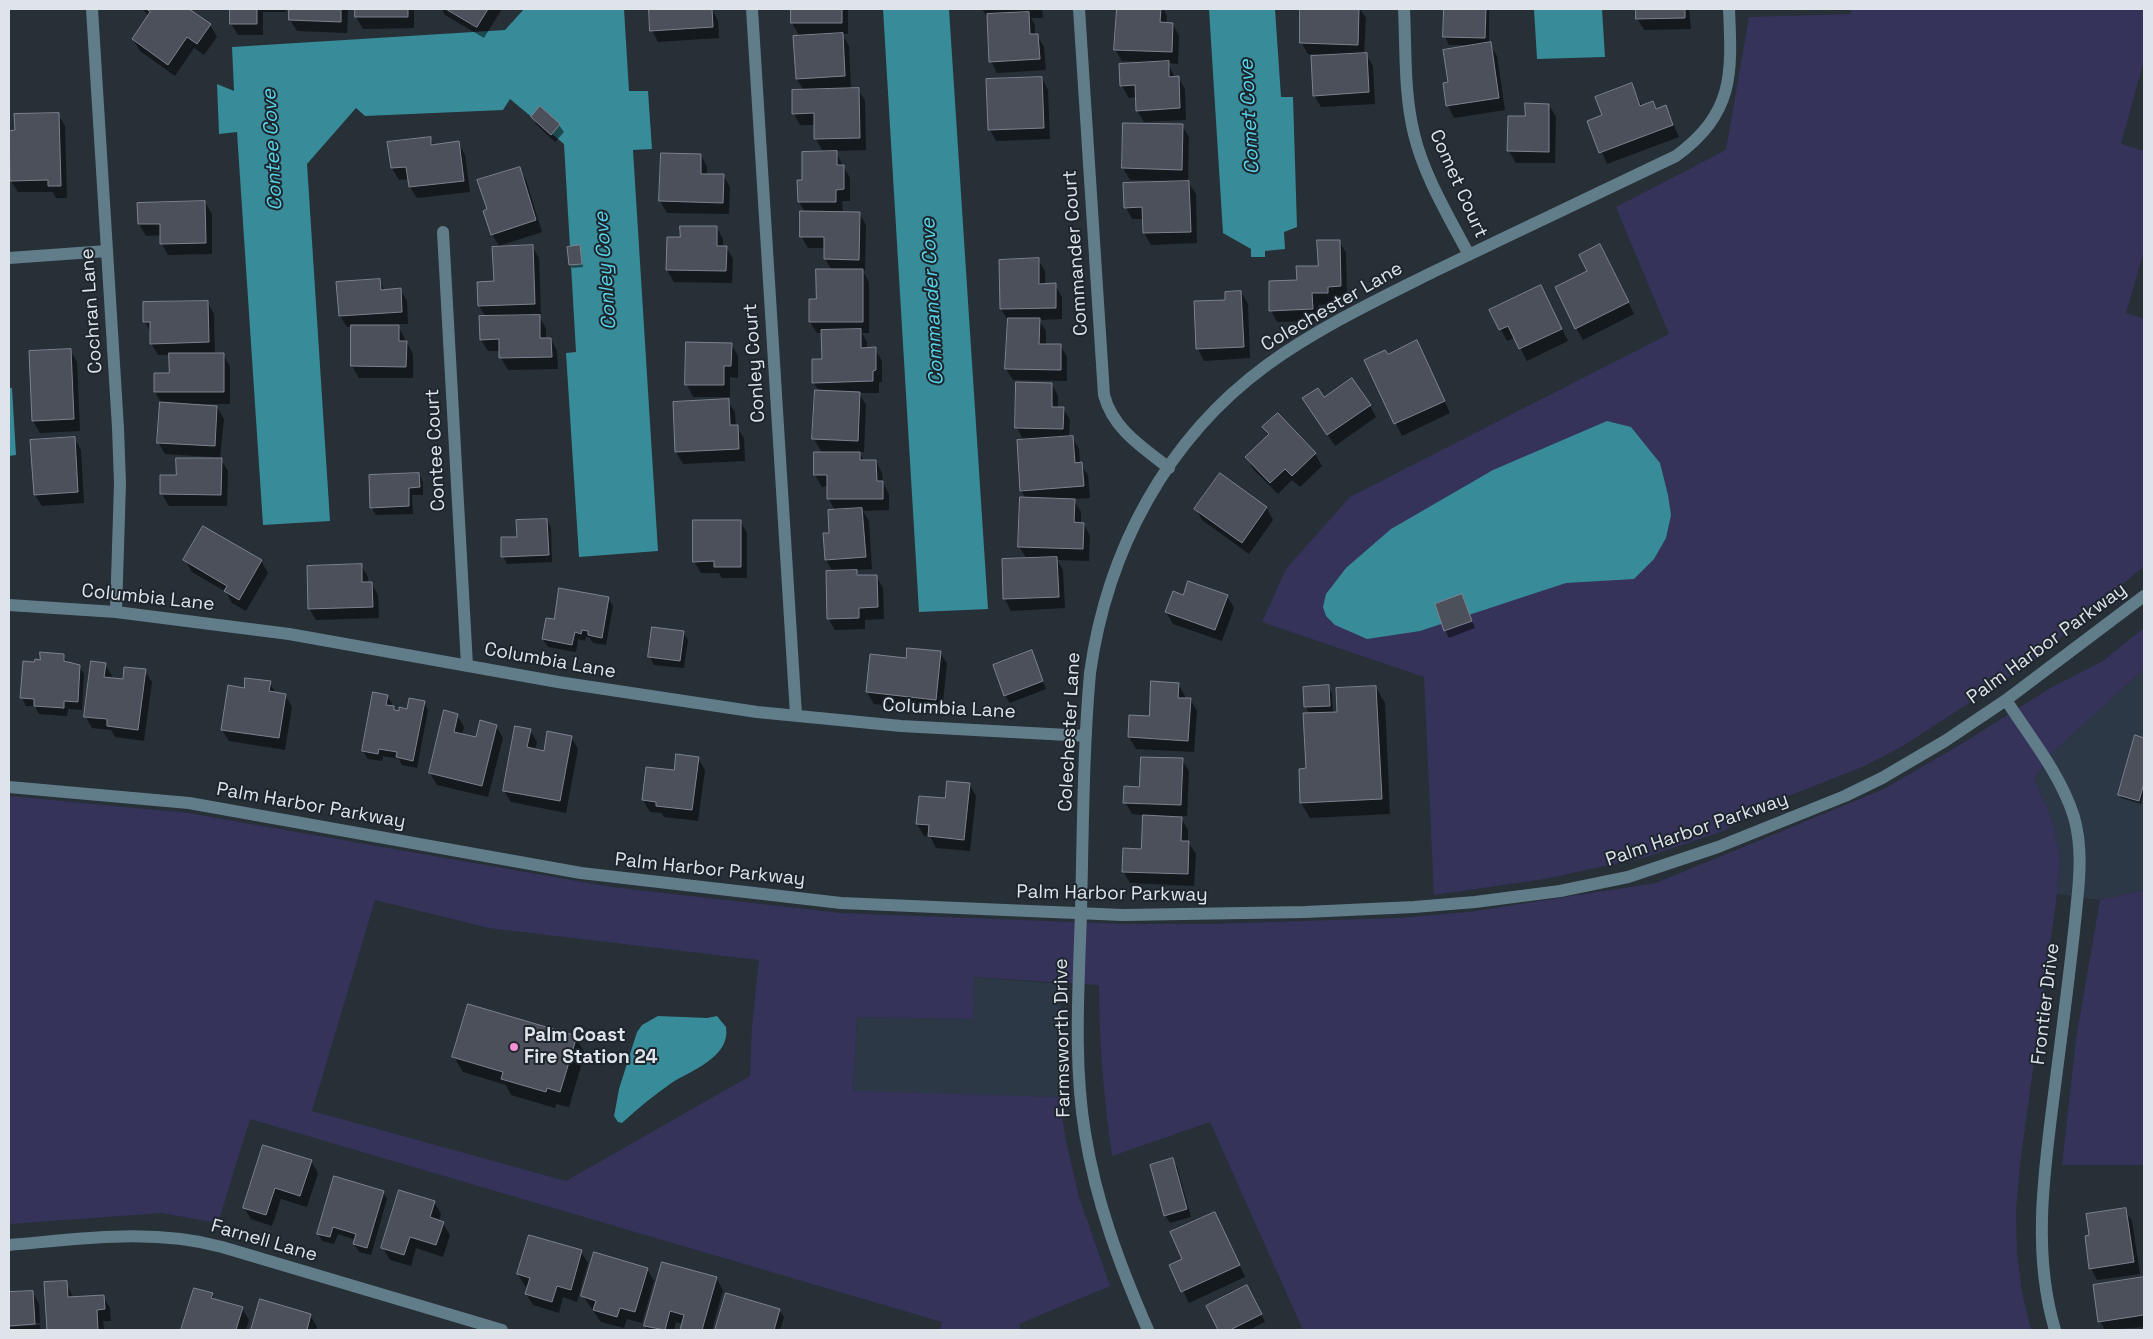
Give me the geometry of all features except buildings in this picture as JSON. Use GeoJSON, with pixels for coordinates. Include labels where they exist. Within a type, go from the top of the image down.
{"type":"FeatureCollection","features":[{"type":"Feature","properties":{"kind":"street","name":"Cochran Lane"},"geometry":{"type":"LineString","coordinates":[[92,9],[120,483],[116,612]]}},
{"type":"Feature","properties":{"kind":"street","name":"Conley Court"},"geometry":{"type":"LineString","coordinates":[[752,9],[796,715]]}},
{"type":"Feature","properties":{"kind":"street","name":"Commander Court"},"geometry":{"type":"LineString","coordinates":[[1080,9],[1104,394],[1110,413],[1118,425],[1169,468]]}},
{"type":"Feature","properties":{"kind":"street","name":"Comet Court"},"geometry":{"type":"LineString","coordinates":[[1404,9],[1409,110],[1414,135],[1432,182],[1469,255]]}},
{"type":"Feature","properties":{"kind":"street","name":"Colechester Lane"},"geometry":{"type":"LineString","coordinates":[[1081,914],[1086,736],[1090,673],[1094,645],[1106,594],[1130,532],[1169,468],[1200,426],[1247,381],[1267,365],[1331,325],[1469,255],[1676,156],[1690,146],[1719,113],[1725,96],[1729,76],[1729,9]]}},
{"type":"Feature","properties":{"kind":"street","name":"Contee Court"},"geometry":{"type":"LineString","coordinates":[[443,232],[467,665]]}},
{"type":"Feature","properties":{"kind":"street"},"geometry":{"type":"LineString","coordinates":[[9,258],[106,251]]}},
{"type":"Feature","properties":{"kind":"street","name":"Palm Harbor Parkway"},"geometry":{"type":"LineString","coordinates":[[9,787],[189,803],[437,849],[612,878],[841,903],[1081,914],[1276,913],[1414,908],[1523,897],[1603,883],[1665,866],[1845,796],[1882,778],[1921,755],[2006,700],[2144,596]]}},
{"type":"Feature","properties":{"kind":"street","name":"Columbia Lane"},"geometry":{"type":"LineString","coordinates":[[9,606],[116,612],[289,634],[622,693],[757,712],[901,726],[1086,736]]}},
{"type":"Feature","properties":{"kind":"street","name":"Frontier Drive"},"geometry":{"type":"LineString","coordinates":[[2006,700],[2053,772],[2068,802],[2074,819],[2079,852],[2077,910],[2042,1205],[2043,1265],[2054,1330]]}},
{"type":"Feature","properties":{"kind":"street","name":"Farmsworth Drive"},"geometry":{"type":"LineString","coordinates":[[1081,914],[1079,1064],[1085,1133],[1096,1187],[1107,1226],[1148,1330]]}},
{"type":"Feature","properties":{"kind":"street","name":"Farnell Lane"},"geometry":{"type":"LineString","coordinates":[[9,1245],[144,1235],[186,1239],[222,1247],[502,1330]]}},
{"type":"Feature","properties":{"kind":"shaded area"},"geometry":{"type":"Polygon","coordinates":[[[1851,9],[2144,9],[2144,60],[2121,144],[2144,151],[2144,251],[2126,313],[2144,319],[2144,566],[2033,661],[1903,746],[1862,767],[1789,796],[1723,831],[1646,857],[1545,879],[1434,895],[1424,677],[1262,622],[1286,569],[1350,497],[1669,334],[1616,207],[1726,150],[1749,17],[1851,14],[1851,9]]]}},
{"type":"Feature","properties":{"kind":"shaded area"},"geometry":{"type":"Polygon","coordinates":[[[2144,628],[2144,669],[2054,751],[2034,779],[2053,822],[2060,859],[2057,894],[2020,1164],[2016,1210],[2017,1253],[2022,1292],[2031,1330],[1303,1330],[1210,1122],[1112,1156],[1103,1071],[1099,985],[974,977],[973,1019],[857,1017],[853,1091],[1059,1097],[1066,1141],[1079,1197],[1110,1286],[1019,1324],[1021,1330],[940,1330],[942,1322],[250,1119],[218,1223],[162,1213],[9,1224],[9,796],[188,813],[611,887],[841,913],[1124,924],[1209,924],[1398,918],[1469,912],[1656,883],[1884,789],[1963,743],[2052,687],[2103,661],[2144,628]],[[375,900],[312,1111],[566,1181],[750,1076],[752,1026],[759,960],[489,928],[375,900]]]}},
{"type":"Feature","properties":{"kind":"shaded area"},"geometry":{"type":"Polygon","coordinates":[[[2144,669],[2144,890],[2100,900],[2057,894],[2060,859],[2053,822],[2034,779],[2054,751],[2144,669]]]}},
{"type":"Feature","properties":{"kind":"shaded area"},"geometry":{"type":"Polygon","coordinates":[[[2144,890],[2144,1165],[2062,1165],[2076,1039],[2100,900],[2144,890]]]}},
{"type":"Feature","properties":{"kind":"shaded area"},"geometry":{"type":"Polygon","coordinates":[[[974,977],[1061,984],[1059,1097],[853,1092],[857,1017],[972,1019],[974,977]]]}},
{"type":"Feature","properties":{"kind":"water"},"geometry":{"type":"Polygon","coordinates":[[[524,9],[624,9],[629,91],[648,91],[652,149],[633,150],[658,551],[579,557],[566,353],[576,352],[564,144],[510,99],[503,110],[365,116],[356,108],[307,164],[330,521],[263,525],[237,132],[219,134],[217,84],[234,91],[232,47],[505,30],[524,9]]]}},
{"type":"Feature","properties":{"kind":"water","name":"Commander Cove"},"geometry":{"type":"Polygon","coordinates":[[[883,9],[949,9],[988,609],[919,612],[883,9]]]}},
{"type":"Feature","properties":{"kind":"water","name":"Comet Cove"},"geometry":{"type":"Polygon","coordinates":[[[1209,9],[1275,9],[1281,97],[1293,97],[1297,227],[1284,232],[1285,249],[1265,251],[1265,257],[1251,257],[1251,249],[1223,233],[1209,9]]]}},
{"type":"Feature","properties":{"kind":"water"},"geometry":{"type":"Polygon","coordinates":[[[1534,9],[1602,9],[1605,57],[1537,59],[1534,9]]]}},
{"type":"Feature","properties":{"kind":"water"},"geometry":{"type":"Polygon","coordinates":[[[9,388],[12,388],[16,455],[9,456],[9,388]]]}},
{"type":"Feature","properties":{"kind":"water"},"geometry":{"type":"Polygon","coordinates":[[[1607,421],[1631,427],[1660,463],[1668,495],[1671,515],[1666,538],[1654,559],[1634,579],[1566,583],[1420,631],[1367,639],[1335,625],[1326,616],[1323,607],[1326,594],[1346,568],[1391,529],[1493,470],[1607,421]]]}},
{"type":"Feature","properties":{"kind":"water"},"geometry":{"type":"Polygon","coordinates":[[[658,1016],[707,1018],[717,1016],[726,1027],[726,1038],[722,1047],[707,1062],[670,1084],[622,1123],[618,1122],[614,1116],[619,1089],[637,1032],[642,1025],[658,1016]]]}},
{"type":"Feature","properties":{"kind":"place","name":"Palm Coast Fire Station 24"},"geometry":{"type":"Point","coordinates":[514,1047]}},
{"type":"Feature","properties":{"kind":"water label","name":"Contee Cove"},"geometry":{"type":"Point","coordinates":[273,150]}},
{"type":"Feature","properties":{"kind":"water label","name":"Conley Cove"},"geometry":{"type":"Point","coordinates":[606,271]}}]}
